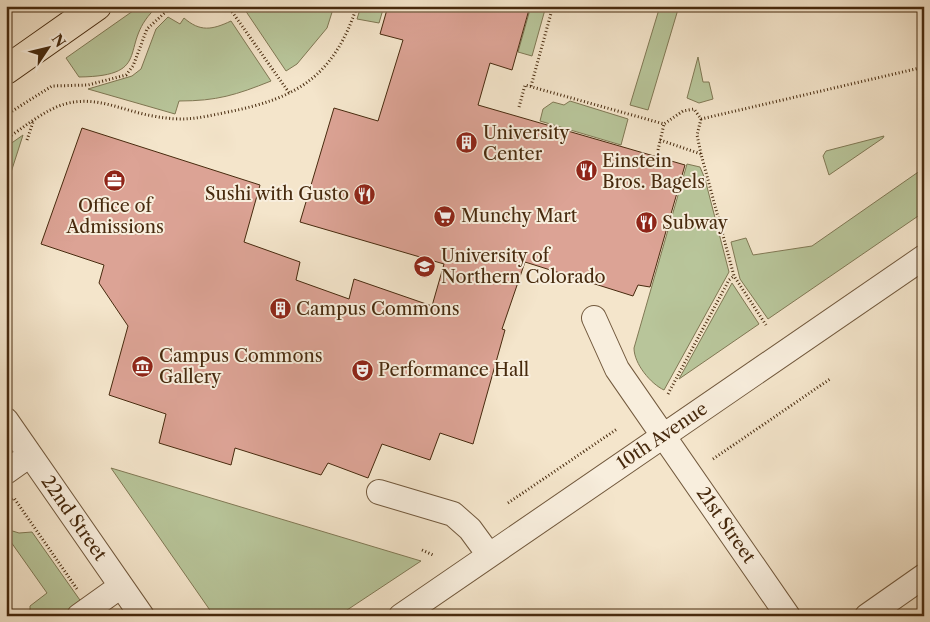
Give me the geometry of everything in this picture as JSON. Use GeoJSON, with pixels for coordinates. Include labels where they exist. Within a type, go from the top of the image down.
{"type":"FeatureCollection","features":[{"type":"Feature","properties":{"kind":"main road"},"geometry":{"type":"LineString","coordinates":[[6,70],[97,6]]}},
{"type":"Feature","properties":{"kind":"street","name":"10th Avenue"},"geometry":{"type":"LineString","coordinates":[[401,616],[924,257]]}},
{"type":"Feature","properties":{"kind":"street","name":"21st Street"},"geometry":{"type":"LineString","coordinates":[[594,318],[617,369],[788,616]]}},
{"type":"Feature","properties":{"kind":"street","name":"22nd Street"},"geometry":{"type":"LineString","coordinates":[[6,420],[142,616]]}},
{"type":"Feature","properties":{"kind":"street"},"geometry":{"type":"LineString","coordinates":[[6,472],[30,455]]}},
{"type":"Feature","properties":{"kind":"street"},"geometry":{"type":"LineString","coordinates":[[379,492],[453,514],[470,529],[489,555]]}},
{"type":"Feature","properties":{"kind":"street"},"geometry":{"type":"LineString","coordinates":[[867,616],[924,576]]}},
{"type":"Feature","properties":{"kind":"street"},"geometry":{"type":"LineString","coordinates":[[84,612],[121,586]]}},
{"type":"Feature","properties":{"kind":"path"},"geometry":{"type":"LineString","coordinates":[[6,115],[52,86],[88,85],[126,75],[133,66],[147,30],[172,6]]}},
{"type":"Feature","properties":{"kind":"path"},"geometry":{"type":"LineString","coordinates":[[228,6],[290,94]]}},
{"type":"Feature","properties":{"kind":"path"},"geometry":{"type":"LineString","coordinates":[[6,139],[64,104],[97,101],[151,116],[186,121],[257,106],[290,94],[324,68],[335,55],[344,41],[357,6]]}},
{"type":"Feature","properties":{"kind":"path"},"geometry":{"type":"LineString","coordinates":[[531,86],[553,6]]}},
{"type":"Feature","properties":{"kind":"path"},"geometry":{"type":"LineString","coordinates":[[702,120],[924,66]]}},
{"type":"Feature","properties":{"kind":"path"},"geometry":{"type":"LineString","coordinates":[[519,107],[525,85],[664,124]]}},
{"type":"Feature","properties":{"kind":"path"},"geometry":{"type":"LineString","coordinates":[[658,150],[664,124],[683,112],[694,109],[702,120]]}},
{"type":"Feature","properties":{"kind":"path"},"geometry":{"type":"LineString","coordinates":[[702,120],[697,135],[734,276],[766,324]]}},
{"type":"Feature","properties":{"kind":"path"},"geometry":{"type":"LineString","coordinates":[[27,140],[33,121]]}},
{"type":"Feature","properties":{"kind":"path"},"geometry":{"type":"LineString","coordinates":[[660,140],[702,154]]}},
{"type":"Feature","properties":{"kind":"path"},"geometry":{"type":"LineString","coordinates":[[668,394],[729,280],[734,276]]}},
{"type":"Feature","properties":{"kind":"path"},"geometry":{"type":"LineString","coordinates":[[712,459],[830,379]]}},
{"type":"Feature","properties":{"kind":"path"},"geometry":{"type":"LineString","coordinates":[[508,503],[617,429]]}},
{"type":"Feature","properties":{"kind":"path"},"geometry":{"type":"LineString","coordinates":[[6,503],[14,498],[84,612]]}},
{"type":"Feature","properties":{"kind":"path"},"geometry":{"type":"LineString","coordinates":[[422,550],[433,555]]}},
{"type":"Feature","properties":{"kind":"green space"},"geometry":{"type":"Polygon","coordinates":[[[140,6],[158,6],[145,20],[138,33],[132,55],[127,64],[118,71],[103,75],[79,77],[66,58],[140,6]]]}},
{"type":"Feature","properties":{"kind":"green space"},"geometry":{"type":"Polygon","coordinates":[[[334,6],[327,28],[297,64],[286,71],[243,7],[334,6]]]}},
{"type":"Feature","properties":{"kind":"green space"},"geometry":{"type":"Polygon","coordinates":[[[361,6],[384,6],[379,23],[357,19],[361,6]]]}},
{"type":"Feature","properties":{"kind":"green space"},"geometry":{"type":"Polygon","coordinates":[[[531,6],[546,6],[532,56],[518,52],[531,6]]]}},
{"type":"Feature","properties":{"kind":"green space"},"geometry":{"type":"Polygon","coordinates":[[[660,6],[679,6],[648,110],[630,105],[660,6]]]}},
{"type":"Feature","properties":{"kind":"green space"},"geometry":{"type":"Polygon","coordinates":[[[168,17],[180,24],[184,18],[195,26],[206,28],[212,28],[231,21],[271,81],[226,96],[204,100],[179,101],[175,114],[88,89],[132,76],[141,69],[156,29],[168,17]]]}},
{"type":"Feature","properties":{"kind":"green space"},"geometry":{"type":"Polygon","coordinates":[[[698,57],[703,82],[709,82],[713,99],[699,103],[687,98],[698,57]]]}},
{"type":"Feature","properties":{"kind":"green space"},"geometry":{"type":"Polygon","coordinates":[[[570,101],[628,119],[621,145],[540,121],[543,109],[553,102],[564,105],[570,101]]]}},
{"type":"Feature","properties":{"kind":"green space"},"geometry":{"type":"Polygon","coordinates":[[[23,135],[6,188],[6,147],[23,135]]]}},
{"type":"Feature","properties":{"kind":"green space"},"geometry":{"type":"Polygon","coordinates":[[[884,136],[829,175],[823,156],[826,151],[884,136]]]}},
{"type":"Feature","properties":{"kind":"green space"},"geometry":{"type":"Polygon","coordinates":[[[687,164],[700,167],[705,179],[729,272],[664,390],[644,373],[637,360],[634,348],[687,164]]]}},
{"type":"Feature","properties":{"kind":"green space"},"geometry":{"type":"Polygon","coordinates":[[[924,168],[924,212],[768,319],[740,279],[731,242],[746,238],[753,255],[812,246],[924,168]]]}},
{"type":"Feature","properties":{"kind":"green space"},"geometry":{"type":"Polygon","coordinates":[[[732,283],[759,324],[679,379],[732,283]]]}},
{"type":"Feature","properties":{"kind":"green space"},"geometry":{"type":"Polygon","coordinates":[[[111,468],[421,561],[338,616],[214,616],[111,468]]]}},
{"type":"Feature","properties":{"kind":"green space"},"geometry":{"type":"Polygon","coordinates":[[[6,529],[19,533],[32,532],[82,603],[63,616],[30,616],[30,606],[47,593],[6,535],[6,529]]]}},
{"type":"Feature","properties":{"kind":"building"},"geometry":{"type":"Polygon","coordinates":[[[388,6],[530,6],[512,70],[490,63],[478,105],[685,165],[650,287],[638,285],[633,296],[525,262],[502,329],[505,330],[473,444],[440,433],[430,460],[382,444],[368,478],[328,463],[321,475],[235,448],[231,465],[159,443],[166,414],[109,395],[128,326],[99,283],[104,265],[41,244],[82,128],[260,185],[244,242],[300,262],[296,280],[349,299],[354,279],[432,306],[444,264],[300,222],[334,108],[378,121],[403,40],[380,34],[388,6]]]}},
{"type":"Feature","properties":{"kind":"place","name":"University Center"},"geometry":{"type":"Point","coordinates":[467,143]}},
{"type":"Feature","properties":{"kind":"place","name":"Einstein Bros. Bagels"},"geometry":{"type":"Point","coordinates":[586,171]}},
{"type":"Feature","properties":{"kind":"place","name":"Office of Admissions"},"geometry":{"type":"Point","coordinates":[115,181]}},
{"type":"Feature","properties":{"kind":"place","name":"Sushi with Gusto"},"geometry":{"type":"Point","coordinates":[365,194]}},
{"type":"Feature","properties":{"kind":"place","name":"Munchy Mart"},"geometry":{"type":"Point","coordinates":[445,216]}},
{"type":"Feature","properties":{"kind":"place","name":"Subway"},"geometry":{"type":"Point","coordinates":[646,223]}},
{"type":"Feature","properties":{"kind":"place","name":"University of Northern Colorado"},"geometry":{"type":"Point","coordinates":[425,266]}},
{"type":"Feature","properties":{"kind":"place","name":"Campus Commons"},"geometry":{"type":"Point","coordinates":[280,309]}},
{"type":"Feature","properties":{"kind":"place","name":"Campus Commons Gallery"},"geometry":{"type":"Point","coordinates":[143,366]}},
{"type":"Feature","properties":{"kind":"place","name":"Performance Hall"},"geometry":{"type":"Point","coordinates":[362,370]}}]}
